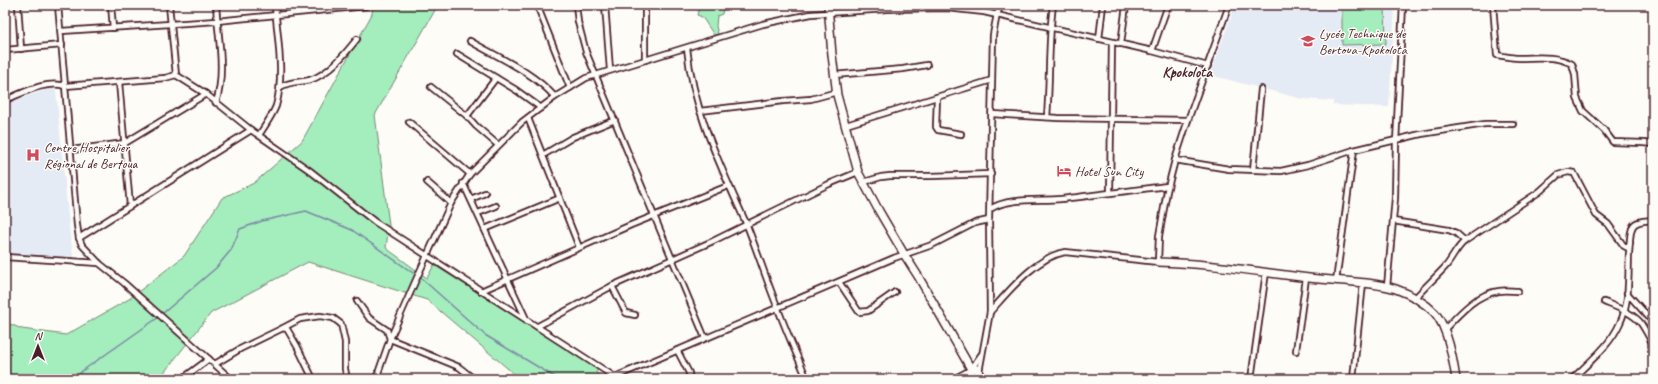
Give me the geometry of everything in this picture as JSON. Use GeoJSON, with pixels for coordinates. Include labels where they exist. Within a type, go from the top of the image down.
{"type":"FeatureCollection","features":[{"type":"Feature","properties":{"kind":"main road"},"geometry":{"type":"LineString","coordinates":[[829,9],[836,92],[858,172],[973,375],[956,379]]}},
{"type":"Feature","properties":{"kind":"main road"},"geometry":{"type":"LineString","coordinates":[[1158,262],[1191,263],[1387,287],[1408,294],[1435,314],[1444,330],[1451,350],[1456,379]]}},
{"type":"Feature","properties":{"kind":"street"},"geometry":{"type":"LineString","coordinates":[[18,5],[21,49]]}},
{"type":"Feature","properties":{"kind":"street"},"geometry":{"type":"LineString","coordinates":[[58,5],[79,238],[82,245],[99,263],[231,379]]}},
{"type":"Feature","properties":{"kind":"street"},"geometry":{"type":"LineString","coordinates":[[112,5],[113,28]]}},
{"type":"Feature","properties":{"kind":"street"},"geometry":{"type":"LineString","coordinates":[[169,5],[176,75]]}},
{"type":"Feature","properties":{"kind":"street"},"geometry":{"type":"LineString","coordinates":[[216,5],[221,75],[220,92],[216,102]]}},
{"type":"Feature","properties":{"kind":"street"},"geometry":{"type":"LineString","coordinates":[[259,135],[276,107],[280,87],[275,5]]}},
{"type":"Feature","properties":{"kind":"street"},"geometry":{"type":"LineString","coordinates":[[537,5],[570,88]]}},
{"type":"Feature","properties":{"kind":"street"},"geometry":{"type":"LineString","coordinates":[[576,5],[582,41],[705,338]]}},
{"type":"Feature","properties":{"kind":"street"},"geometry":{"type":"LineString","coordinates":[[605,5],[610,70]]}},
{"type":"Feature","properties":{"kind":"street"},"geometry":{"type":"LineString","coordinates":[[645,5],[643,31],[645,60]]}},
{"type":"Feature","properties":{"kind":"street"},"geometry":{"type":"LineString","coordinates":[[973,375],[982,353],[990,312],[989,220],[993,34],[997,14],[1001,5]]}},
{"type":"Feature","properties":{"kind":"street"},"geometry":{"type":"LineString","coordinates":[[1047,118],[1050,91],[1050,27],[1053,5]]}},
{"type":"Feature","properties":{"kind":"street"},"geometry":{"type":"LineString","coordinates":[[1099,39],[1103,5]]}},
{"type":"Feature","properties":{"kind":"street"},"geometry":{"type":"LineString","coordinates":[[1121,44],[1126,5]]}},
{"type":"Feature","properties":{"kind":"street"},"geometry":{"type":"LineString","coordinates":[[1152,51],[1168,5]]}},
{"type":"Feature","properties":{"kind":"street"},"geometry":{"type":"LineString","coordinates":[[990,312],[1010,290],[1038,264],[1054,254],[1065,252],[1158,262],[1159,236],[1168,186],[1175,160],[1229,5]]}},
{"type":"Feature","properties":{"kind":"street"},"geometry":{"type":"LineString","coordinates":[[1387,287],[1395,198],[1396,142],[1403,5]]}},
{"type":"Feature","properties":{"kind":"street"},"geometry":{"type":"LineString","coordinates":[[1493,5],[1497,55],[1517,58],[1541,57],[1563,59],[1572,64],[1575,74],[1577,98],[1583,111],[1604,130],[1612,140],[1616,142],[1653,144]]}},
{"type":"Feature","properties":{"kind":"street"},"geometry":{"type":"LineString","coordinates":[[61,31],[217,21],[276,16],[334,7],[366,6]]}},
{"type":"Feature","properties":{"kind":"street"},"geometry":{"type":"LineString","coordinates":[[376,379],[390,339],[451,203],[463,183],[498,145],[528,118],[555,97],[596,75],[763,24],[829,9],[965,9],[997,14],[1208,66]]}},
{"type":"Feature","properties":{"kind":"street"},"geometry":{"type":"LineString","coordinates":[[280,87],[289,82],[310,80],[329,69],[344,56],[357,39]]}},
{"type":"Feature","properties":{"kind":"street"},"geometry":{"type":"LineString","coordinates":[[470,41],[529,74],[546,86],[555,97]]}},
{"type":"Feature","properties":{"kind":"street"},"geometry":{"type":"LineString","coordinates":[[1110,193],[1112,42]]}},
{"type":"Feature","properties":{"kind":"street"},"geometry":{"type":"LineString","coordinates":[[5,50],[62,45]]}},
{"type":"Feature","properties":{"kind":"street"},"geometry":{"type":"LineString","coordinates":[[687,48],[694,93],[700,111],[728,186],[746,224],[777,307],[807,379]]}},
{"type":"Feature","properties":{"kind":"street"},"geometry":{"type":"LineString","coordinates":[[457,54],[541,108]]}},
{"type":"Feature","properties":{"kind":"street"},"geometry":{"type":"LineString","coordinates":[[834,76],[928,65]]}},
{"type":"Feature","properties":{"kind":"street"},"geometry":{"type":"LineString","coordinates":[[5,100],[48,84],[65,86],[166,78],[176,75],[206,94],[251,130],[309,170],[375,222],[527,322],[538,326],[616,378],[777,307],[904,254],[932,245],[975,223],[989,220]]}},
{"type":"Feature","properties":{"kind":"street"},"geometry":{"type":"LineString","coordinates":[[467,116],[496,78]]}},
{"type":"Feature","properties":{"kind":"street"},"geometry":{"type":"LineString","coordinates":[[846,125],[992,80]]}},
{"type":"Feature","properties":{"kind":"street"},"geometry":{"type":"LineString","coordinates":[[119,82],[130,206]]}},
{"type":"Feature","properties":{"kind":"street"},"geometry":{"type":"LineString","coordinates":[[431,87],[467,116],[498,145]]}},
{"type":"Feature","properties":{"kind":"street"},"geometry":{"type":"LineString","coordinates":[[1253,170],[1261,89]]}},
{"type":"Feature","properties":{"kind":"street"},"geometry":{"type":"LineString","coordinates":[[700,111],[811,99],[836,92]]}},
{"type":"Feature","properties":{"kind":"street"},"geometry":{"type":"LineString","coordinates":[[71,150],[124,143],[206,94]]}},
{"type":"Feature","properties":{"kind":"street"},"geometry":{"type":"LineString","coordinates":[[937,98],[936,128],[938,130],[961,134]]}},
{"type":"Feature","properties":{"kind":"street"},"geometry":{"type":"LineString","coordinates":[[992,114],[1047,118],[1188,120]]}},
{"type":"Feature","properties":{"kind":"street"},"geometry":{"type":"LineString","coordinates":[[528,118],[580,247]]}},
{"type":"Feature","properties":{"kind":"street"},"geometry":{"type":"LineString","coordinates":[[543,155],[574,138],[615,120]]}},
{"type":"Feature","properties":{"kind":"street"},"geometry":{"type":"LineString","coordinates":[[409,122],[470,174]]}},
{"type":"Feature","properties":{"kind":"street"},"geometry":{"type":"LineString","coordinates":[[1175,160],[1229,169],[1281,171],[1308,165],[1354,150],[1396,142],[1421,134],[1485,124],[1513,124]]}},
{"type":"Feature","properties":{"kind":"street"},"geometry":{"type":"LineString","coordinates":[[79,238],[251,130]]}},
{"type":"Feature","properties":{"kind":"street"},"geometry":{"type":"LineString","coordinates":[[1336,281],[1354,150]]}},
{"type":"Feature","properties":{"kind":"street"},"geometry":{"type":"LineString","coordinates":[[538,326],[612,286],[672,260],[829,184],[858,172]]}},
{"type":"Feature","properties":{"kind":"street"},"geometry":{"type":"LineString","coordinates":[[1415,298],[1445,267],[1463,239],[1539,192],[1558,175],[1568,172],[1574,173],[1596,215],[1608,224],[1624,246],[1628,248],[1630,243]]}},
{"type":"Feature","properties":{"kind":"street"},"geometry":{"type":"LineString","coordinates":[[864,182],[890,176],[991,174]]}},
{"type":"Feature","properties":{"kind":"street"},"geometry":{"type":"LineString","coordinates":[[427,182],[451,203]]}},
{"type":"Feature","properties":{"kind":"street"},"geometry":{"type":"LineString","coordinates":[[463,183],[527,322]]}},
{"type":"Feature","properties":{"kind":"street"},"geometry":{"type":"LineString","coordinates":[[481,291],[580,247],[728,186]]}},
{"type":"Feature","properties":{"kind":"street"},"geometry":{"type":"LineString","coordinates":[[990,209],[997,205],[1016,202],[1060,199],[1168,186]]}},
{"type":"Feature","properties":{"kind":"street"},"geometry":{"type":"LineString","coordinates":[[471,199],[485,193]]}},
{"type":"Feature","properties":{"kind":"street"},"geometry":{"type":"LineString","coordinates":[[485,229],[560,198]]}},
{"type":"Feature","properties":{"kind":"street"},"geometry":{"type":"LineString","coordinates":[[478,213],[496,206]]}},
{"type":"Feature","properties":{"kind":"street"},"geometry":{"type":"LineString","coordinates":[[1572,379],[1604,348],[1615,333],[1624,311],[1633,226],[1637,222],[1653,220]]}},
{"type":"Feature","properties":{"kind":"street"},"geometry":{"type":"LineString","coordinates":[[1393,221],[1449,230],[1456,233],[1463,239]]}},
{"type":"Feature","properties":{"kind":"street"},"geometry":{"type":"LineString","coordinates":[[5,257],[41,258],[99,263]]}},
{"type":"Feature","properties":{"kind":"street"},"geometry":{"type":"LineString","coordinates":[[1252,379],[1266,272]]}},
{"type":"Feature","properties":{"kind":"street"},"geometry":{"type":"LineString","coordinates":[[1296,352],[1306,278]]}},
{"type":"Feature","properties":{"kind":"street"},"geometry":{"type":"LineString","coordinates":[[839,282],[859,312],[868,311],[895,292]]}},
{"type":"Feature","properties":{"kind":"street"},"geometry":{"type":"LineString","coordinates":[[1353,379],[1363,284]]}},
{"type":"Feature","properties":{"kind":"street"},"geometry":{"type":"LineString","coordinates":[[612,286],[626,313],[635,315]]}},
{"type":"Feature","properties":{"kind":"street"},"geometry":{"type":"LineString","coordinates":[[1444,330],[1474,302],[1488,294],[1500,291],[1518,290]]}},
{"type":"Feature","properties":{"kind":"street"},"geometry":{"type":"LineString","coordinates":[[1627,293],[1653,322]]}},
{"type":"Feature","properties":{"kind":"street"},"geometry":{"type":"LineString","coordinates":[[357,301],[369,318],[387,330],[390,339]]}},
{"type":"Feature","properties":{"kind":"street"},"geometry":{"type":"LineString","coordinates":[[1604,302],[1624,311],[1640,322],[1653,344]]}},
{"type":"Feature","properties":{"kind":"street"},"geometry":{"type":"LineString","coordinates":[[215,364],[240,349],[300,319],[320,316],[334,318],[341,324],[345,342],[345,369],[347,379]]}},
{"type":"Feature","properties":{"kind":"street"},"geometry":{"type":"LineString","coordinates":[[283,328],[287,329],[313,379]]}},
{"type":"Feature","properties":{"kind":"street"},"geometry":{"type":"LineString","coordinates":[[390,339],[459,366],[474,379]]}},
{"type":"Feature","properties":{"kind":"street"},"geometry":{"type":"LineString","coordinates":[[677,350],[689,373],[689,379]]}},
{"type":"Feature","properties":{"kind":"street"},"geometry":{"type":"LineString","coordinates":[[973,375],[982,353]]}},
{"type":"Feature","properties":{"kind":"street"},"geometry":{"type":"LineString","coordinates":[[182,379],[209,359]]}},
{"type":"Feature","properties":{"kind":"street"},"geometry":{"type":"LineString","coordinates":[[1257,379],[1281,379]]}},
{"type":"Feature","properties":{"kind":"shaded area","name":"Lycée Technique de Bertoua-Kpokolota"},"geometry":{"type":"Polygon","coordinates":[[[1235,5],[1395,5],[1389,107],[1333,105],[1333,101],[1302,99],[1210,75],[1235,5]]]}},
{"type":"Feature","properties":{"kind":"shaded area","name":"Centre Hospitalier Régional de Bertoua"},"geometry":{"type":"Polygon","coordinates":[[[51,88],[56,90],[70,236],[74,260],[5,253],[5,104],[51,88]]]}},
{"type":"Feature","properties":{"kind":"green space"},"geometry":{"type":"Polygon","coordinates":[[[373,5],[438,5],[375,115],[389,225],[386,248],[427,278],[434,265],[598,369],[596,373],[604,379],[520,379],[427,300],[308,262],[211,313],[159,379],[5,379],[5,322],[22,329],[66,335],[129,299],[184,256],[222,198],[254,183],[302,141],[372,14],[373,5]]]}},
{"type":"Feature","properties":{"kind":"green space"},"geometry":{"type":"Polygon","coordinates":[[[700,5],[724,5],[722,14],[717,16],[716,26],[718,34],[714,35],[702,17],[697,15],[700,5]]]}},
{"type":"Feature","properties":{"kind":"green space"},"geometry":{"type":"Polygon","coordinates":[[[1342,5],[1385,5],[1386,44],[1342,45],[1342,5]]]}},
{"type":"Feature","properties":{"kind":"waterway"},"geometry":{"type":"LineString","coordinates":[[162,314],[216,268],[231,250],[240,229],[262,221],[306,211],[352,230],[413,273]]}},
{"type":"Feature","properties":{"kind":"waterway"},"geometry":{"type":"LineString","coordinates":[[421,278],[485,335],[558,379]]}},
{"type":"Feature","properties":{"kind":"waterway"},"geometry":{"type":"LineString","coordinates":[[75,379],[82,371],[159,317]]}},
{"type":"Feature","properties":{"kind":"place","name":"Lycée Technique de Bertoua-Kpokolota"},"geometry":{"type":"Point","coordinates":[1308,41]}},
{"type":"Feature","properties":{"kind":"place","name":"Centre Hospitalier Régional de Bertoua"},"geometry":{"type":"Point","coordinates":[33,155]}},
{"type":"Feature","properties":{"kind":"place","name":"Hotel Sun City"},"geometry":{"type":"Point","coordinates":[1064,171]}},
{"type":"Feature","properties":{"kind":"district","name":"Kpokolota"},"geometry":{"type":"Point","coordinates":[1187,72]}}]}
